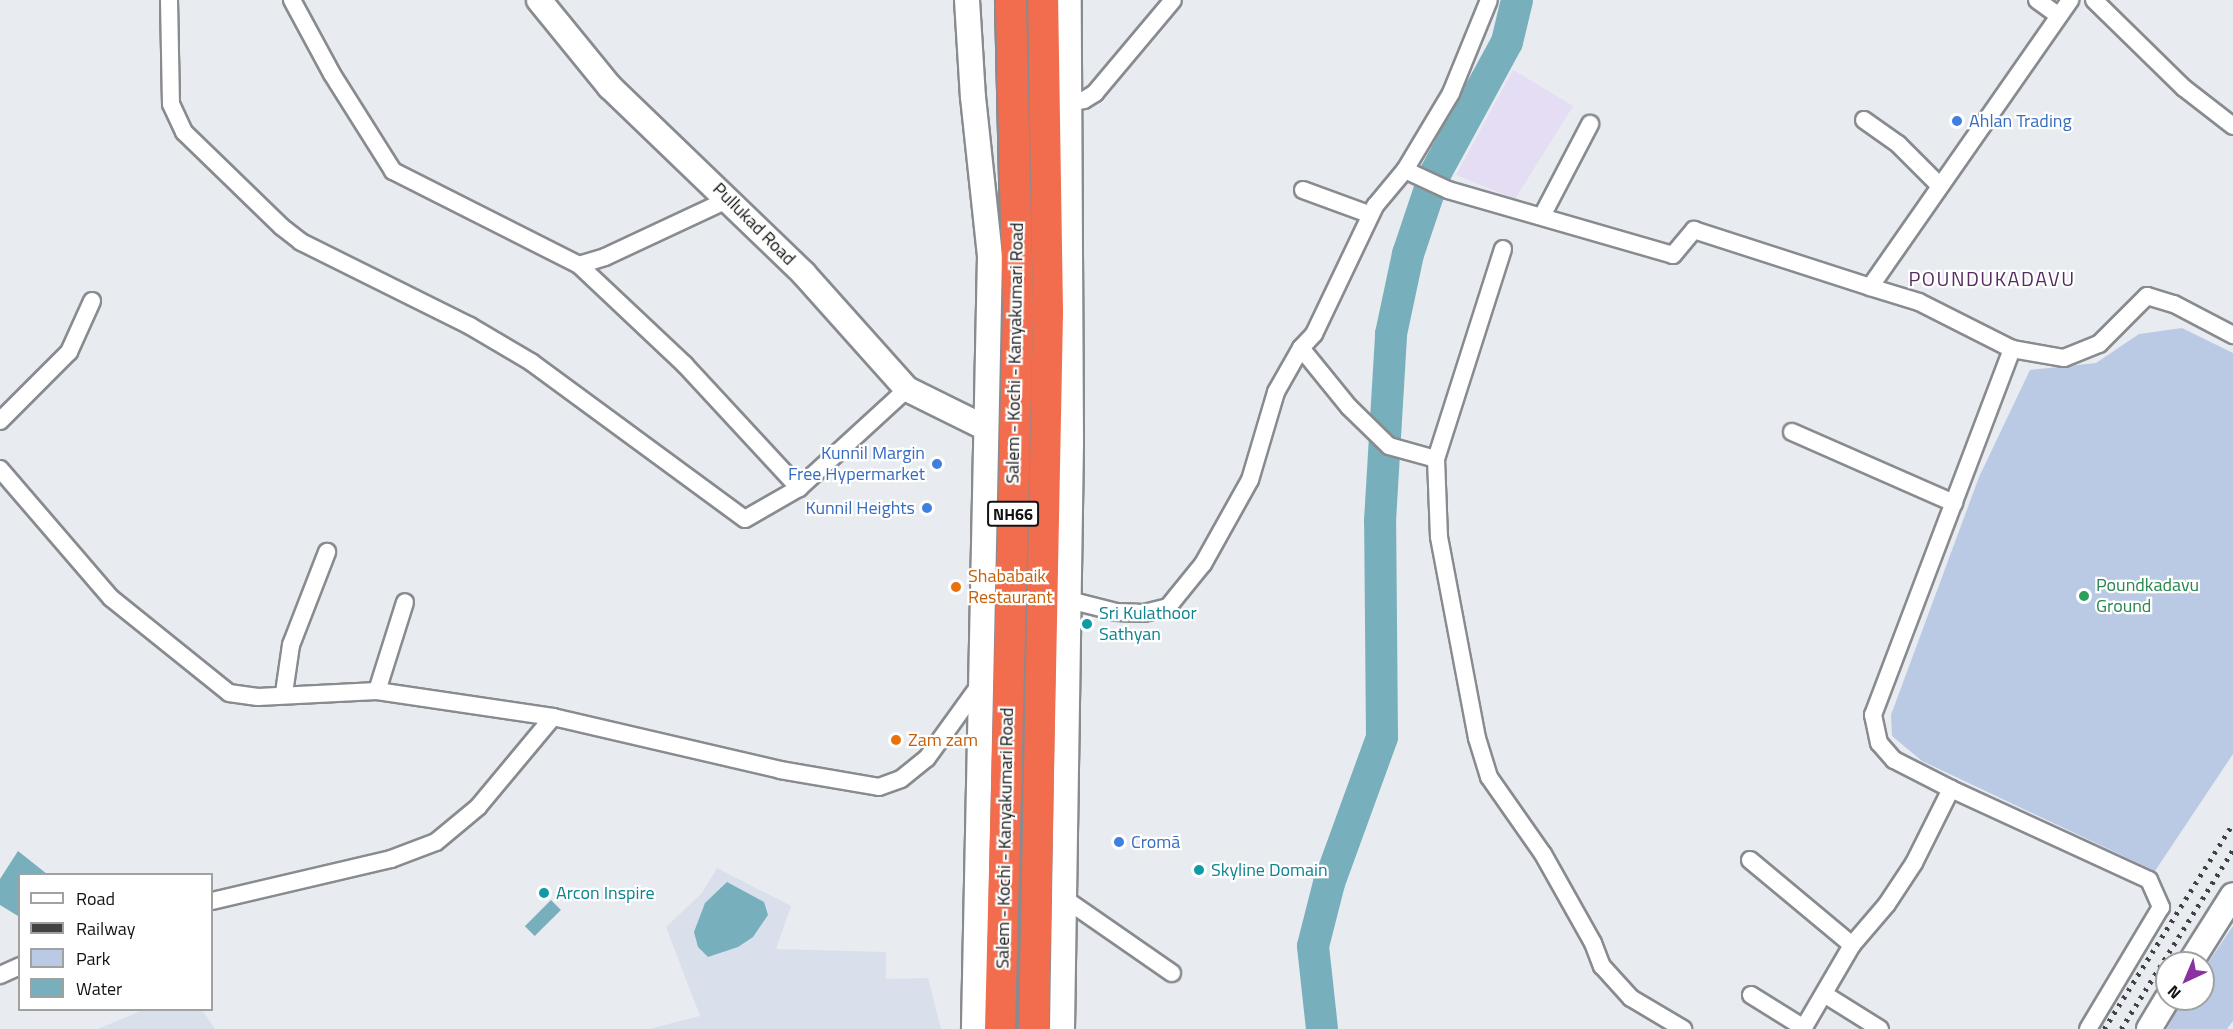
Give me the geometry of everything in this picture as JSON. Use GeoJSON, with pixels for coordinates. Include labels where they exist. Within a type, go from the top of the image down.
{"type":"FeatureCollection","features":[{"type":"Feature","properties":{"kind":"highway","name":"Salem - Kochi - Kanyakumari Road"},"geometry":{"type":"LineString","coordinates":[[1000,1029],[995,683],[1018,311],[1011,0]]}},
{"type":"Feature","properties":{"kind":"highway","name":"Salem - Kochi - Kanyakumari Road"},"geometry":{"type":"LineString","coordinates":[[1034,1029],[1053,681],[1043,0]]}},
{"type":"Feature","properties":{"kind":"street"},"geometry":{"type":"LineString","coordinates":[[169,0],[171,104],[184,132],[301,242],[470,326],[531,362],[745,519],[799,489],[907,390]]}},
{"type":"Feature","properties":{"kind":"street"},"geometry":{"type":"LineString","coordinates":[[292,0],[332,74],[393,171],[579,265],[685,365],[799,489]]}},
{"type":"Feature","properties":{"kind":"street","name":"Pullukad Road"},"geometry":{"type":"LineString","coordinates":[[539,0],[610,87],[729,199],[907,390],[984,428]]}},
{"type":"Feature","properties":{"kind":"street"},"geometry":{"type":"LineString","coordinates":[[967,0],[973,97],[990,256],[984,428],[995,683],[974,1029]]}},
{"type":"Feature","properties":{"kind":"street"},"geometry":{"type":"LineString","coordinates":[[1062,1029],[1065,899],[1053,681],[1069,600],[1070,0]]}},
{"type":"Feature","properties":{"kind":"street"},"geometry":{"type":"LineString","coordinates":[[1071,102],[1084,100],[1095,93],[1173,0]]}},
{"type":"Feature","properties":{"kind":"street"},"geometry":{"type":"LineString","coordinates":[[1069,600],[1144,613],[1168,607],[1188,585],[1218,542],[1250,480],[1276,392],[1301,348],[1314,334],[1371,214],[1411,173],[1451,93],[1490,0]]}},
{"type":"Feature","properties":{"kind":"street"},"geometry":{"type":"LineString","coordinates":[[2037,0],[2058,15]]}},
{"type":"Feature","properties":{"kind":"street"},"geometry":{"type":"LineString","coordinates":[[1870,287],[2070,0]]}},
{"type":"Feature","properties":{"kind":"street"},"geometry":{"type":"LineString","coordinates":[[2094,0],[2184,88],[2233,126]]}},
{"type":"Feature","properties":{"kind":"street"},"geometry":{"type":"LineString","coordinates":[[1864,120],[1899,144],[1939,185]]}},
{"type":"Feature","properties":{"kind":"street"},"geometry":{"type":"LineString","coordinates":[[1542,216],[1590,124]]}},
{"type":"Feature","properties":{"kind":"street"},"geometry":{"type":"LineString","coordinates":[[1411,173],[1448,190],[1673,255],[1694,230],[1919,302],[2012,349],[2064,358],[2099,344],[2147,296],[2174,304],[2233,335]]}},
{"type":"Feature","properties":{"kind":"street"},"geometry":{"type":"LineString","coordinates":[[1303,190],[1371,214]]}},
{"type":"Feature","properties":{"kind":"street"},"geometry":{"type":"LineString","coordinates":[[579,265],[605,257],[729,199]]}},
{"type":"Feature","properties":{"kind":"street"},"geometry":{"type":"LineString","coordinates":[[1503,249],[1436,459],[1439,537],[1451,614],[1477,738],[1490,777],[1504,804],[1543,854],[1593,943],[1602,966],[1631,998],[1683,1029]]}},
{"type":"Feature","properties":{"kind":"street"},"geometry":{"type":"LineString","coordinates":[[0,421],[69,352],[92,302]]}},
{"type":"Feature","properties":{"kind":"street"},"geometry":{"type":"LineString","coordinates":[[1301,348],[1369,428],[1389,446],[1436,459]]}},
{"type":"Feature","properties":{"kind":"street"},"geometry":{"type":"LineString","coordinates":[[2012,349],[1873,715],[1879,743],[1894,760],[1951,789],[2149,880],[2161,907],[2088,1029]]}},
{"type":"Feature","properties":{"kind":"street"},"geometry":{"type":"LineString","coordinates":[[1792,432],[1954,502]]}},
{"type":"Feature","properties":{"kind":"street"},"geometry":{"type":"LineString","coordinates":[[0,470],[111,598],[204,676],[229,693],[258,697],[284,693],[377,691],[553,717],[780,770],[879,787],[901,779],[927,758],[995,683],[1053,681]]}},
{"type":"Feature","properties":{"kind":"street"},"geometry":{"type":"LineString","coordinates":[[284,693],[291,645],[327,552]]}},
{"type":"Feature","properties":{"kind":"street"},"geometry":{"type":"LineString","coordinates":[[377,691],[405,602]]}},
{"type":"Feature","properties":{"kind":"street"},"geometry":{"type":"LineString","coordinates":[[213,901],[391,858],[436,843],[478,807],[553,717]]}},
{"type":"Feature","properties":{"kind":"street"},"geometry":{"type":"LineString","coordinates":[[1751,995],[1804,1029],[1852,945],[1887,904],[1938,821],[1951,789]]}},
{"type":"Feature","properties":{"kind":"street"},"geometry":{"type":"LineString","coordinates":[[1750,860],[1852,945]]}},
{"type":"Feature","properties":{"kind":"street"},"geometry":{"type":"LineString","coordinates":[[2198,951],[2233,895]]}},
{"type":"Feature","properties":{"kind":"street"},"geometry":{"type":"LineString","coordinates":[[1065,899],[1172,973]]}},
{"type":"Feature","properties":{"kind":"street"},"geometry":{"type":"LineString","coordinates":[[0,975],[18,967]]}},
{"type":"Feature","properties":{"kind":"street"},"geometry":{"type":"LineString","coordinates":[[1824,994],[1880,1029]]}},
{"type":"Feature","properties":{"kind":"street"},"geometry":{"type":"LineString","coordinates":[[2149,1029],[2160,1011]]}},
{"type":"Feature","properties":{"kind":"shaded area"},"geometry":{"type":"Polygon","coordinates":[[[1513,70],[1573,106],[1515,199],[1456,175],[1513,70]]]}},
{"type":"Feature","properties":{"kind":"shaded area"},"geometry":{"type":"Polygon","coordinates":[[[717,868],[791,906],[776,949],[886,952],[886,979],[928,978],[941,1029],[649,1029],[700,1016],[666,927],[702,893],[717,868]]]}},
{"type":"Feature","properties":{"kind":"shaded area"},"geometry":{"type":"Polygon","coordinates":[[[141,1011],[203,1011],[215,1029],[98,1029],[141,1011]]]}},
{"type":"Feature","properties":{"kind":"green space","name":"Poundkadavu Ground"},"geometry":{"type":"Polygon","coordinates":[[[2182,328],[2233,353],[2233,754],[2155,871],[1922,761],[1892,736],[1891,715],[1979,477],[2030,370],[2096,363],[2139,334],[2182,328]]]}},
{"type":"Feature","properties":{"kind":"green space"},"geometry":{"type":"Polygon","coordinates":[[[2233,926],[2233,1021],[2227,1029],[2167,1029],[2177,1011],[2215,1011],[2215,952],[2233,926]]]}},
{"type":"Feature","properties":{"kind":"water"},"geometry":{"type":"Polygon","coordinates":[[[18,851],[46,873],[18,873],[18,916],[0,905],[0,879],[18,851]]]}},
{"type":"Feature","properties":{"kind":"water"},"geometry":{"type":"Polygon","coordinates":[[[727,882],[764,902],[768,915],[753,937],[738,947],[708,957],[698,947],[694,932],[705,903],[727,882]]]}},
{"type":"Feature","properties":{"kind":"water"},"geometry":{"type":"Polygon","coordinates":[[[551,900],[561,910],[535,936],[525,926],[551,900]]]}},
{"type":"Feature","properties":{"kind":"waterway"},"geometry":{"type":"LineString","coordinates":[[1322,1029],[1313,946],[1329,883],[1382,737],[1380,521],[1391,334],[1408,254],[1435,174],[1507,42],[1517,0]]}},
{"type":"Feature","properties":{"kind":"railway"},"geometry":{"type":"LineString","coordinates":[[2104,1029],[2233,823]]}},
{"type":"Feature","properties":{"kind":"railway"},"geometry":{"type":"LineString","coordinates":[[2121,1029],[2233,850]]}},
{"type":"Feature","properties":{"kind":"place","name":"Ahlan Trading"},"geometry":{"type":"Point","coordinates":[1957,121]}},
{"type":"Feature","properties":{"kind":"place","name":"Kunnil Margin Free Hypermarket"},"geometry":{"type":"Point","coordinates":[937,464]}},
{"type":"Feature","properties":{"kind":"place","name":"Kunnil Heights"},"geometry":{"type":"Point","coordinates":[927,508]}},
{"type":"Feature","properties":{"kind":"place","name":"Shababaik Restaurant"},"geometry":{"type":"Point","coordinates":[956,587]}},
{"type":"Feature","properties":{"kind":"place","name":"Poundkadavu Ground"},"geometry":{"type":"Point","coordinates":[2084,596]}},
{"type":"Feature","properties":{"kind":"place","name":"Sri Kulathoor Sathyan"},"geometry":{"type":"Point","coordinates":[1087,624]}},
{"type":"Feature","properties":{"kind":"place","name":"Zam zam"},"geometry":{"type":"Point","coordinates":[896,740]}},
{"type":"Feature","properties":{"kind":"place","name":"Cromā"},"geometry":{"type":"Point","coordinates":[1119,842]}},
{"type":"Feature","properties":{"kind":"place","name":"Skyline Domain"},"geometry":{"type":"Point","coordinates":[1199,870]}},
{"type":"Feature","properties":{"kind":"place","name":"Arcon Inspire"},"geometry":{"type":"Point","coordinates":[544,893]}},
{"type":"Feature","properties":{"kind":"district","name":"POUNDUKADAVU"},"geometry":{"type":"Point","coordinates":[1992,278]}}]}
